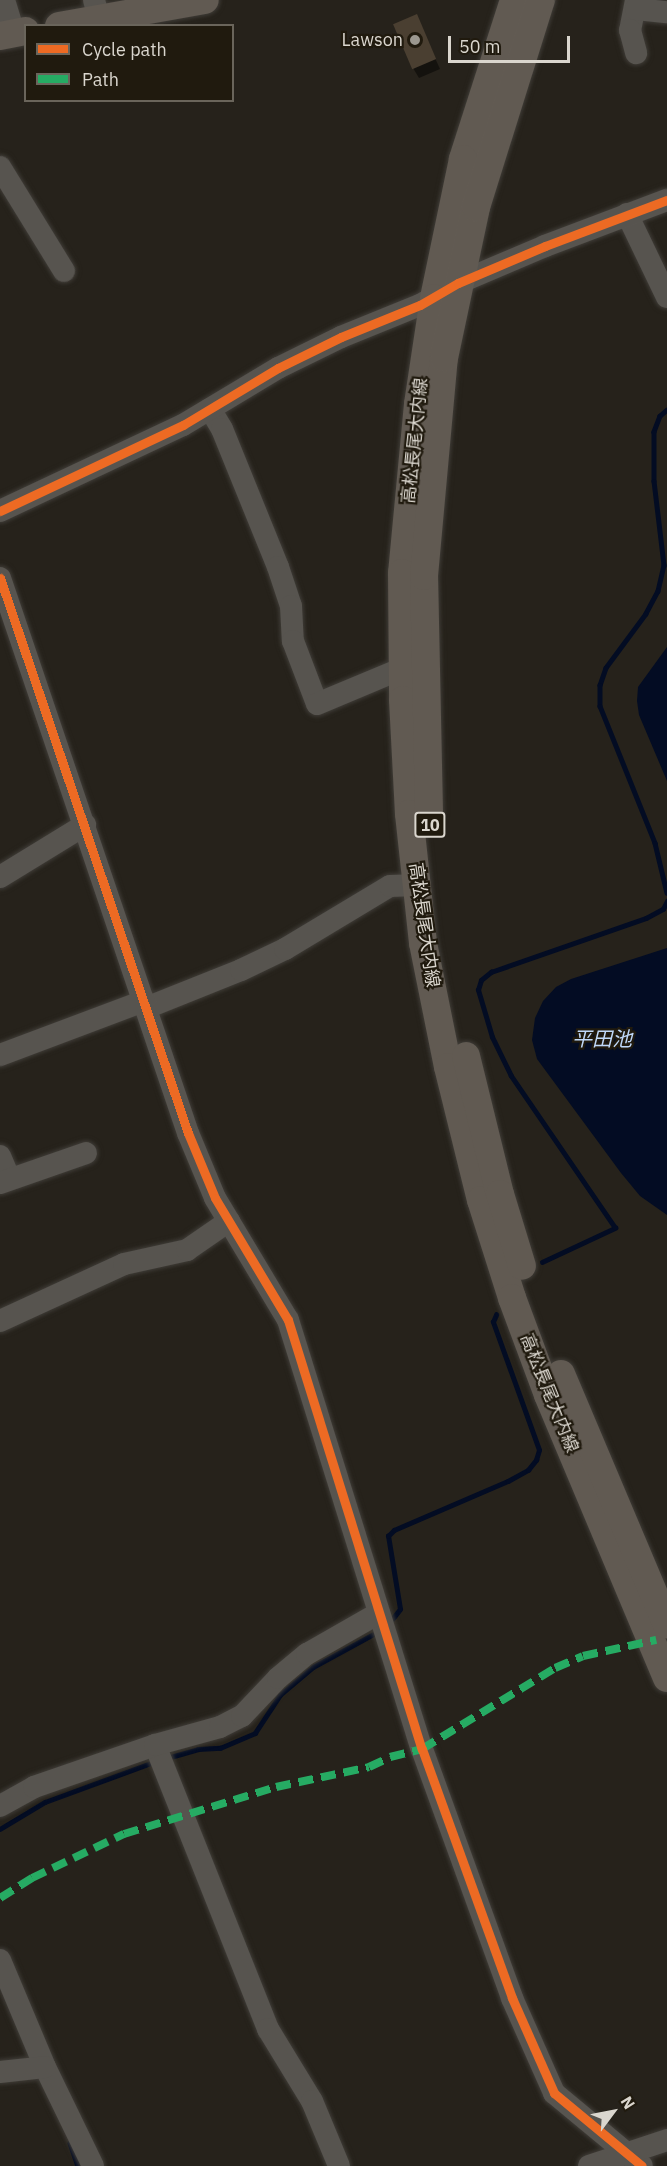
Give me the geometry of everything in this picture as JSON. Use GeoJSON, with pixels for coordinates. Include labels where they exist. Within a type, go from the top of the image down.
{"type":"FeatureCollection","features":[{"type":"Feature","properties":{"kind":"main road"},"geometry":{"type":"LineString","coordinates":[[63,24],[96,9],[205,0]]}},
{"type":"Feature","properties":{"kind":"main road","name":"高松長尾大内線"},"geometry":{"type":"LineString","coordinates":[[514,0],[463,159],[434,298],[418,404],[402,573],[409,814],[423,943],[448,1067],[480,1200],[512,1298],[548,1395],[667,1678]]}},
{"type":"Feature","properties":{"kind":"main road","name":"高松長尾大内線"},"geometry":{"type":"LineString","coordinates":[[541,0],[489,159],[458,283],[438,408],[424,576],[429,813],[442,939],[470,1073],[500,1194],[529,1291],[663,1634]]}},
{"type":"Feature","properties":{"kind":"street"},"geometry":{"type":"LineString","coordinates":[[4,0],[13,34]]}},
{"type":"Feature","properties":{"kind":"street"},"geometry":{"type":"LineString","coordinates":[[636,53],[630,30],[636,4],[667,12]]}},
{"type":"Feature","properties":{"kind":"street"},"geometry":{"type":"LineString","coordinates":[[0,167],[64,271]]}},
{"type":"Feature","properties":{"kind":"street"},"geometry":{"type":"LineString","coordinates":[[0,511],[122,456],[210,409],[278,368],[341,337],[434,298],[458,283],[667,200]]}},
{"type":"Feature","properties":{"kind":"street"},"geometry":{"type":"LineString","coordinates":[[627,214],[667,297]]}},
{"type":"Feature","properties":{"kind":"street"},"geometry":{"type":"LineString","coordinates":[[210,409],[222,429],[278,567],[291,606],[293,641],[317,704],[403,668]]}},
{"type":"Feature","properties":{"kind":"street"},"geometry":{"type":"LineString","coordinates":[[0,578],[188,1133],[215,1198],[288,1320],[422,1749],[536,2057],[554,2093],[642,2166]]}},
{"type":"Feature","properties":{"kind":"street"},"geometry":{"type":"LineString","coordinates":[[0,877],[85,825]]}},
{"type":"Feature","properties":{"kind":"street"},"geometry":{"type":"LineString","coordinates":[[0,1055],[242,970],[285,949],[390,886],[417,885]]}},
{"type":"Feature","properties":{"kind":"street"},"geometry":{"type":"LineString","coordinates":[[0,1156],[5,1181],[86,1153]]}},
{"type":"Feature","properties":{"kind":"street"},"geometry":{"type":"LineString","coordinates":[[0,1321],[124,1264],[187,1250],[229,1221]]}},
{"type":"Feature","properties":{"kind":"street"},"geometry":{"type":"LineString","coordinates":[[0,1806],[34,1787],[155,1745],[220,1727],[242,1716],[278,1678],[307,1654],[379,1613]]}},
{"type":"Feature","properties":{"kind":"street"},"geometry":{"type":"LineString","coordinates":[[155,1745],[268,2029],[312,2101],[339,2166]]}},
{"type":"Feature","properties":{"kind":"street"},"geometry":{"type":"LineString","coordinates":[[0,1960],[39,2067],[93,2166]]}},
{"type":"Feature","properties":{"kind":"street"},"geometry":{"type":"LineString","coordinates":[[0,2072],[39,2067]]}},
{"type":"Feature","properties":{"kind":"street"},"geometry":{"type":"LineString","coordinates":[[589,2166],[667,2140]]}},
{"type":"Feature","properties":{"kind":"water"},"geometry":{"type":"Polygon","coordinates":[[[667,647],[667,781],[639,715],[637,701],[638,687],[667,647]]]}},
{"type":"Feature","properties":{"kind":"water","name":"平田池"},"geometry":{"type":"Polygon","coordinates":[[[667,948],[667,1215],[640,1196],[621,1173],[537,1059],[532,1040],[535,1018],[543,1001],[556,987],[571,979],[667,948]]]}},
{"type":"Feature","properties":{"kind":"building"},"geometry":{"type":"Polygon","coordinates":[[[417,14],[436,59],[412,69],[393,24],[417,14]]]}},
{"type":"Feature","properties":{"kind":"waterway"},"geometry":{"type":"LineString","coordinates":[[667,410],[660,416],[654,432],[654,481],[664,565],[658,591],[646,614],[606,668],[600,685],[600,706],[655,843],[667,893]]}},
{"type":"Feature","properties":{"kind":"waterway"},"geometry":{"type":"LineString","coordinates":[[542,1262],[615,1228],[511,1076],[492,1037],[478,990],[481,980],[491,972],[646,918],[663,909],[667,901]]}},
{"type":"Feature","properties":{"kind":"waterway"},"geometry":{"type":"LineString","coordinates":[[390,1622],[400,1609],[388,1536],[394,1530],[508,1481],[528,1470],[536,1460],[539,1450],[493,1322],[496,1315]]}},
{"type":"Feature","properties":{"kind":"waterway"},"geometry":{"type":"LineString","coordinates":[[167,1758],[198,1749],[220,1748],[255,1733],[280,1695],[313,1667],[379,1631]]}},
{"type":"Feature","properties":{"kind":"waterway"},"geometry":{"type":"LineString","coordinates":[[0,1829],[45,1802],[154,1762]]}},
{"type":"Feature","properties":{"kind":"waterway"},"geometry":{"type":"LineString","coordinates":[[70,2143],[78,2166]]}},
{"type":"Feature","properties":{"kind":"marked path"},"geometry":{"type":"LineString","coordinates":[[0,1898],[32,1878],[124,1834],[276,1787],[369,1767],[390,1757],[422,1749],[555,1668],[583,1656],[656,1640]]}},
{"type":"Feature","properties":{"kind":"cycle path"},"geometry":{"type":"LineString","coordinates":[[0,511],[183,425],[278,368],[341,337],[420,305],[458,283],[545,246],[667,200]]}},
{"type":"Feature","properties":{"kind":"cycle path"},"geometry":{"type":"LineString","coordinates":[[0,578],[188,1133],[215,1198],[288,1320],[422,1749],[512,1998],[554,2093],[642,2166]]}},
{"type":"Feature","properties":{"kind":"place","name":"Lawson"},"geometry":{"type":"Point","coordinates":[415,40]}}]}
